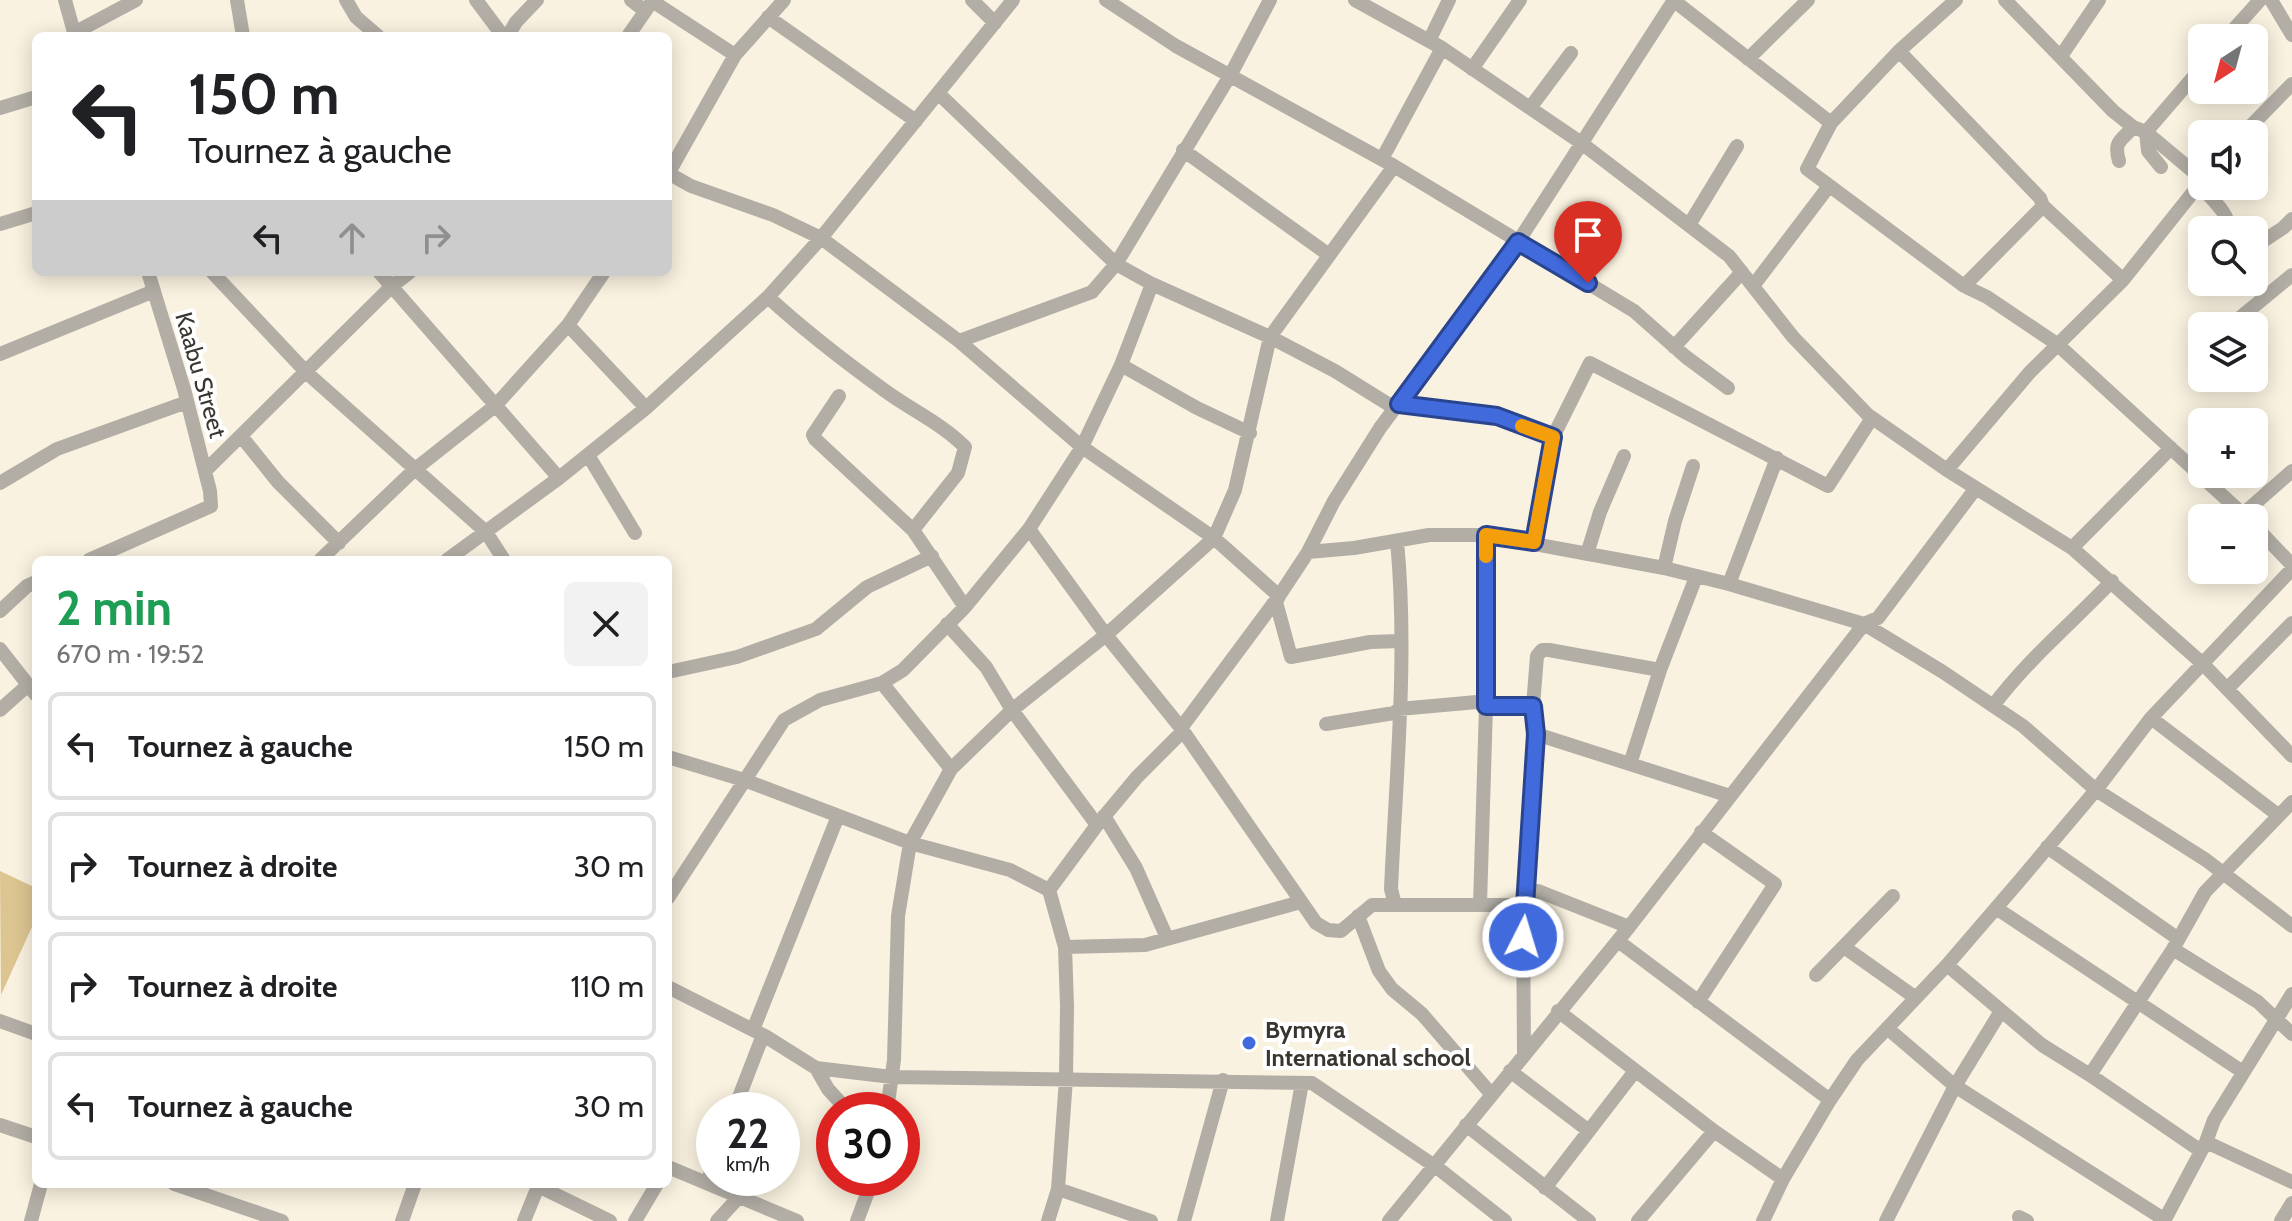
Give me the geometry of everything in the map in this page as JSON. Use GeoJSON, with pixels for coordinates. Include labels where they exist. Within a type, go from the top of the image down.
{"type":"FeatureCollection","features":[{"type":"Feature","properties":{"kind":"street"},"geometry":{"type":"LineString","coordinates":[[65,0],[74,32]]}},
{"type":"Feature","properties":{"kind":"street"},"geometry":{"type":"LineString","coordinates":[[79,32],[136,0]]}},
{"type":"Feature","properties":{"kind":"street"},"geometry":{"type":"LineString","coordinates":[[237,0],[242,32]]}},
{"type":"Feature","properties":{"kind":"street"},"geometry":{"type":"LineString","coordinates":[[346,0],[356,17],[373,32]]}},
{"type":"Feature","properties":{"kind":"street"},"geometry":{"type":"LineString","coordinates":[[476,0],[503,32]]}},
{"type":"Feature","properties":{"kind":"street"},"geometry":{"type":"LineString","coordinates":[[509,32],[537,0]]}},
{"type":"Feature","properties":{"kind":"street"},"geometry":{"type":"LineString","coordinates":[[631,0],[650,4],[735,55]]}},
{"type":"Feature","properties":{"kind":"street"},"geometry":{"type":"LineString","coordinates":[[672,167],[735,55],[784,0]]}},
{"type":"Feature","properties":{"kind":"street"},"geometry":{"type":"LineString","coordinates":[[972,0],[995,23]]}},
{"type":"Feature","properties":{"kind":"street"},"geometry":{"type":"LineString","coordinates":[[453,556],[559,478],[646,408],[768,297],[821,238],[1013,0]]}},
{"type":"Feature","properties":{"kind":"street"},"geometry":{"type":"LineString","coordinates":[[1106,0],[1176,46],[1388,162],[1634,311],[1674,347],[1728,388]]}},
{"type":"Feature","properties":{"kind":"street"},"geometry":{"type":"LineString","coordinates":[[959,341],[1092,292],[1116,264],[1231,74],[1270,0]]}},
{"type":"Feature","properties":{"kind":"street"},"geometry":{"type":"LineString","coordinates":[[1355,0],[1436,44],[1580,142],[1729,256],[1793,337],[1872,418],[1947,470],[2072,548],[2203,664],[2292,756]]}},
{"type":"Feature","properties":{"kind":"street"},"geometry":{"type":"LineString","coordinates":[[890,1092],[898,916],[910,843],[951,769],[1012,710],[1106,635],[1214,538],[1235,490],[1270,337],[1329,255],[1388,162],[1436,44],[1449,0]]}},
{"type":"Feature","properties":{"kind":"street"},"geometry":{"type":"LineString","coordinates":[[1472,69],[1520,0]]}},
{"type":"Feature","properties":{"kind":"street"},"geometry":{"type":"LineString","coordinates":[[1049,890],[1137,777],[1180,734],[1181,728],[1279,596],[1308,552],[1334,501],[1399,404],[1518,242],[1674,0],[1831,123]]}},
{"type":"Feature","properties":{"kind":"street"},"geometry":{"type":"LineString","coordinates":[[1748,59],[1808,0]]}},
{"type":"Feature","properties":{"kind":"street"},"geometry":{"type":"LineString","coordinates":[[1956,0],[1899,51],[1831,123],[1807,169],[1964,286],[1987,297],[2057,344],[2232,504]]}},
{"type":"Feature","properties":{"kind":"street"},"geometry":{"type":"LineString","coordinates":[[2005,0],[2113,111],[2188,170]]}},
{"type":"Feature","properties":{"kind":"street"},"geometry":{"type":"LineString","coordinates":[[2061,56],[2099,0]]}},
{"type":"Feature","properties":{"kind":"street"},"geometry":{"type":"LineString","coordinates":[[2239,24],[2260,0]]}},
{"type":"Feature","properties":{"kind":"street"},"geometry":{"type":"LineString","coordinates":[[2271,0],[2290,28]]}},
{"type":"Feature","properties":{"kind":"street"},"geometry":{"type":"LineString","coordinates":[[631,32],[650,4]]}},
{"type":"Feature","properties":{"kind":"street"},"geometry":{"type":"LineString","coordinates":[[768,17],[916,121]]}},
{"type":"Feature","properties":{"kind":"street"},"geometry":{"type":"LineString","coordinates":[[1899,51],[2040,198],[2043,206],[2123,280]]}},
{"type":"Feature","properties":{"kind":"street"},"geometry":{"type":"LineString","coordinates":[[1530,108],[1571,53]]}},
{"type":"Feature","properties":{"kind":"street"},"geometry":{"type":"LineString","coordinates":[[2119,161],[2117,143],[2140,130],[2188,81]]}},
{"type":"Feature","properties":{"kind":"street"},"geometry":{"type":"LineString","coordinates":[[2257,120],[2292,84]]}},
{"type":"Feature","properties":{"kind":"street"},"geometry":{"type":"LineString","coordinates":[[938,93],[1116,264],[1152,284],[1270,337],[1335,371],[1388,404],[1497,416],[1553,437]]}},
{"type":"Feature","properties":{"kind":"street"},"geometry":{"type":"LineString","coordinates":[[0,108],[32,98]]}},
{"type":"Feature","properties":{"kind":"street"},"geometry":{"type":"LineString","coordinates":[[2140,130],[2148,151],[2161,167]]}},
{"type":"Feature","properties":{"kind":"street"},"geometry":{"type":"LineString","coordinates":[[1689,225],[1737,146]]}},
{"type":"Feature","properties":{"kind":"street"},"geometry":{"type":"LineString","coordinates":[[1183,150],[1329,255]]}},
{"type":"Feature","properties":{"kind":"street"},"geometry":{"type":"LineString","coordinates":[[672,176],[691,186],[773,215],[821,238],[959,341],[1082,447],[1214,538],[1279,596]]}},
{"type":"Feature","properties":{"kind":"street"},"geometry":{"type":"LineString","coordinates":[[1753,286],[1829,186]]}},
{"type":"Feature","properties":{"kind":"street"},"geometry":{"type":"LineString","coordinates":[[1947,470],[2057,344],[2123,280],[2188,198]]}},
{"type":"Feature","properties":{"kind":"street"},"geometry":{"type":"LineString","coordinates":[[1964,286],[2043,206]]}},
{"type":"Feature","properties":{"kind":"street"},"geometry":{"type":"LineString","coordinates":[[0,224],[32,214]]}},
{"type":"Feature","properties":{"kind":"street"},"geometry":{"type":"LineString","coordinates":[[2268,239],[2289,228]]}},
{"type":"Feature","properties":{"kind":"street"},"geometry":{"type":"LineString","coordinates":[[1674,347],[1742,272]]}},
{"type":"Feature","properties":{"kind":"street"},"geometry":{"type":"LineString","coordinates":[[2247,312],[2292,275]]}},
{"type":"Feature","properties":{"kind":"street","name":"Kaabu Street"},"geometry":{"type":"LineString","coordinates":[[98,556],[211,506],[187,402],[151,276]]}},
{"type":"Feature","properties":{"kind":"street"},"geometry":{"type":"LineString","coordinates":[[216,276],[307,373],[486,532],[501,556]]}},
{"type":"Feature","properties":{"kind":"street"},"geometry":{"type":"LineString","coordinates":[[383,276],[559,478]]}},
{"type":"Feature","properties":{"kind":"street"},"geometry":{"type":"LineString","coordinates":[[205,471],[405,276]]}},
{"type":"Feature","properties":{"kind":"street"},"geometry":{"type":"LineString","coordinates":[[324,556],[414,470],[495,406],[568,325],[601,276]]}},
{"type":"Feature","properties":{"kind":"street"},"geometry":{"type":"LineString","coordinates":[[672,892],[784,720],[820,700],[882,683],[903,670],[965,607],[1029,529],[1082,447],[1121,365],[1152,284]]}},
{"type":"Feature","properties":{"kind":"street"},"geometry":{"type":"LineString","coordinates":[[0,354],[154,291]]}},
{"type":"Feature","properties":{"kind":"street"},"geometry":{"type":"LineString","coordinates":[[768,297],[808,334],[884,391],[951,432],[965,447],[958,473],[913,530]]}},
{"type":"Feature","properties":{"kind":"street"},"geometry":{"type":"LineString","coordinates":[[568,325],[646,408]]}},
{"type":"Feature","properties":{"kind":"street"},"geometry":{"type":"LineString","coordinates":[[1534,542],[1553,437],[1590,363],[1828,486],[1872,418]]}},
{"type":"Feature","properties":{"kind":"street"},"geometry":{"type":"LineString","coordinates":[[1121,365],[1197,408],[1250,433]]}},
{"type":"Feature","properties":{"kind":"street"},"geometry":{"type":"LineString","coordinates":[[839,396],[813,435],[913,530],[965,607]]}},
{"type":"Feature","properties":{"kind":"street"},"geometry":{"type":"LineString","coordinates":[[0,483],[57,449],[187,402]]}},
{"type":"Feature","properties":{"kind":"street"},"geometry":{"type":"LineString","coordinates":[[241,436],[278,482],[339,543]]}},
{"type":"Feature","properties":{"kind":"street"},"geometry":{"type":"LineString","coordinates":[[2072,548],[2171,448]]}},
{"type":"Feature","properties":{"kind":"street"},"geometry":{"type":"LineString","coordinates":[[588,455],[635,533]]}},
{"type":"Feature","properties":{"kind":"street"},"geometry":{"type":"LineString","coordinates":[[1587,554],[1600,512],[1624,456]]}},
{"type":"Feature","properties":{"kind":"street"},"geometry":{"type":"LineString","coordinates":[[1729,584],[1777,458]]}},
{"type":"Feature","properties":{"kind":"street"},"geometry":{"type":"LineString","coordinates":[[1664,568],[1693,466]]}},
{"type":"Feature","properties":{"kind":"street"},"geometry":{"type":"LineString","coordinates":[[2258,504],[2292,471]]}},
{"type":"Feature","properties":{"kind":"street"},"geometry":{"type":"LineString","coordinates":[[1389,1221],[1618,941],[1864,624],[1878,618],[1976,488]]}},
{"type":"Feature","properties":{"kind":"street"},"geometry":{"type":"LineString","coordinates":[[1029,529],[1106,635],[1181,728],[1316,923],[1328,930],[1341,931],[1372,905],[1519,905],[1538,891],[1629,927]]}},
{"type":"Feature","properties":{"kind":"street"},"geometry":{"type":"LineString","coordinates":[[1308,552],[1354,548],[1429,535],[1486,535],[1664,568],[1864,624],[2023,726],[2096,790],[2223,873],[2292,926]]}},
{"type":"Feature","properties":{"kind":"street"},"geometry":{"type":"LineString","coordinates":[[1480,905],[1486,706],[1486,535]]}},
{"type":"Feature","properties":{"kind":"street"},"geometry":{"type":"LineString","coordinates":[[1763,1221],[1783,1179],[1857,1060],[1996,908],[2096,790],[2151,718],[2292,567],[2268,540]]}},
{"type":"Feature","properties":{"kind":"street"},"geometry":{"type":"LineString","coordinates":[[1395,905],[1391,889],[1401,583],[1397,541]]}},
{"type":"Feature","properties":{"kind":"street"},"geometry":{"type":"LineString","coordinates":[[672,671],[737,657],[816,629],[867,587],[932,556]]}},
{"type":"Feature","properties":{"kind":"street"},"geometry":{"type":"LineString","coordinates":[[1630,764],[1660,670],[1696,577]]}},
{"type":"Feature","properties":{"kind":"street"},"geometry":{"type":"LineString","coordinates":[[1993,706],[2031,659],[2076,619],[2112,581]]}},
{"type":"Feature","properties":{"kind":"street"},"geometry":{"type":"LineString","coordinates":[[0,611],[32,584]]}},
{"type":"Feature","properties":{"kind":"street"},"geometry":{"type":"LineString","coordinates":[[1279,596],[1276,602],[1291,657],[1370,642],[1400,641]]}},
{"type":"Feature","properties":{"kind":"street"},"geometry":{"type":"LineString","coordinates":[[2227,689],[2292,623]]}},
{"type":"Feature","properties":{"kind":"street"},"geometry":{"type":"LineString","coordinates":[[947,624],[986,667],[1012,710],[1136,868],[1167,938]]}},
{"type":"Feature","properties":{"kind":"street"},"geometry":{"type":"LineString","coordinates":[[0,649],[32,690],[0,710]]}},
{"type":"Feature","properties":{"kind":"street"},"geometry":{"type":"LineString","coordinates":[[1524,1054],[1523,909],[1536,734],[1533,706],[1537,656],[1542,650],[1660,670]]}},
{"type":"Feature","properties":{"kind":"street"},"geometry":{"type":"LineString","coordinates":[[882,683],[951,769]]}},
{"type":"Feature","properties":{"kind":"street"},"geometry":{"type":"LineString","coordinates":[[1326,724],[1394,713],[1399,709],[1477,702],[1486,706],[1533,706]]}},
{"type":"Feature","properties":{"kind":"street"},"geometry":{"type":"LineString","coordinates":[[2151,718],[2278,815]]}},
{"type":"Feature","properties":{"kind":"street"},"geometry":{"type":"LineString","coordinates":[[1536,734],[1730,796]]}},
{"type":"Feature","properties":{"kind":"street"},"geometry":{"type":"LineString","coordinates":[[672,758],[744,780],[910,843],[1010,870],[1049,890],[1065,947],[1066,1079],[1058,1189],[1048,1221]]}},
{"type":"Feature","properties":{"kind":"street"},"geometry":{"type":"LineString","coordinates":[[2090,1075],[2205,892],[2292,802]]}},
{"type":"Feature","properties":{"kind":"street"},"geometry":{"type":"LineString","coordinates":[[740,1092],[758,1032],[838,816]]}},
{"type":"Feature","properties":{"kind":"street"},"geometry":{"type":"LineString","coordinates":[[1698,1002],[1775,884],[1701,832]]}},
{"type":"Feature","properties":{"kind":"street"},"geometry":{"type":"LineString","coordinates":[[2047,847],[2258,1002],[2292,1034]]}},
{"type":"Feature","properties":{"kind":"street"},"geometry":{"type":"LineString","coordinates":[[1816,975],[1893,896]]}},
{"type":"Feature","properties":{"kind":"street"},"geometry":{"type":"LineString","coordinates":[[1065,947],[1145,945],[1301,902]]}},
{"type":"Feature","properties":{"kind":"street"},"geometry":{"type":"LineString","coordinates":[[1996,908],[2243,1072]]}},
{"type":"Feature","properties":{"kind":"street"},"geometry":{"type":"LineString","coordinates":[[1358,916],[1379,971],[1392,989],[1422,1014],[1492,1095]]}},
{"type":"Feature","properties":{"kind":"street"},"geometry":{"type":"LineString","coordinates":[[1618,941],[1830,1100]]}},
{"type":"Feature","properties":{"kind":"street"},"geometry":{"type":"LineString","coordinates":[[1844,947],[1916,998]]}},
{"type":"Feature","properties":{"kind":"street"},"geometry":{"type":"LineString","coordinates":[[1947,965],[2042,1045],[2204,1146],[2292,1182]]}},
{"type":"Feature","properties":{"kind":"street"},"geometry":{"type":"LineString","coordinates":[[672,989],[758,1032],[816,1068],[892,1077],[1312,1083],[1435,1166],[1505,1221]]}},
{"type":"Feature","properties":{"kind":"street"},"geometry":{"type":"LineString","coordinates":[[1887,1028],[1955,1086],[2164,1221],[2204,1146],[2214,1120],[2292,994]]}},
{"type":"Feature","properties":{"kind":"street"},"geometry":{"type":"LineString","coordinates":[[1558,1011],[1714,1131],[1783,1179]]}},
{"type":"Feature","properties":{"kind":"street"},"geometry":{"type":"LineString","coordinates":[[1886,1221],[1955,1086],[2001,1011]]}},
{"type":"Feature","properties":{"kind":"street"},"geometry":{"type":"LineString","coordinates":[[0,1021],[32,1033]]}},
{"type":"Feature","properties":{"kind":"street"},"geometry":{"type":"LineString","coordinates":[[816,1068],[831,1092]]}},
{"type":"Feature","properties":{"kind":"street"},"geometry":{"type":"LineString","coordinates":[[1510,1071],[1589,1131]]}},
{"type":"Feature","properties":{"kind":"street"},"geometry":{"type":"LineString","coordinates":[[1545,1188],[1635,1071]]}},
{"type":"Feature","properties":{"kind":"street"},"geometry":{"type":"LineString","coordinates":[[1184,1221],[1223,1080]]}},
{"type":"Feature","properties":{"kind":"street"},"geometry":{"type":"LineString","coordinates":[[1277,1221],[1302,1083]]}},
{"type":"Feature","properties":{"kind":"street"},"geometry":{"type":"LineString","coordinates":[[0,1125],[32,1136]]}},
{"type":"Feature","properties":{"kind":"street"},"geometry":{"type":"LineString","coordinates":[[1466,1125],[1589,1221]]}},
{"type":"Feature","properties":{"kind":"street"},"geometry":{"type":"LineString","coordinates":[[1638,1221],[1714,1131]]}},
{"type":"Feature","properties":{"kind":"street"},"geometry":{"type":"LineString","coordinates":[[672,1169],[696,1179]]}},
{"type":"Feature","properties":{"kind":"street"},"geometry":{"type":"LineString","coordinates":[[31,1221],[40,1188]]}},
{"type":"Feature","properties":{"kind":"street"},"geometry":{"type":"LineString","coordinates":[[186,1188],[282,1221]]}},
{"type":"Feature","properties":{"kind":"street"},"geometry":{"type":"LineString","coordinates":[[402,1221],[414,1188]]}},
{"type":"Feature","properties":{"kind":"street"},"geometry":{"type":"LineString","coordinates":[[524,1221],[537,1188]]}},
{"type":"Feature","properties":{"kind":"street"},"geometry":{"type":"LineString","coordinates":[[544,1188],[610,1221]]}},
{"type":"Feature","properties":{"kind":"street"},"geometry":{"type":"LineString","coordinates":[[635,1221],[655,1188]]}},
{"type":"Feature","properties":{"kind":"street"},"geometry":{"type":"LineString","coordinates":[[1058,1189],[1151,1221]]}},
{"type":"Feature","properties":{"kind":"street"},"geometry":{"type":"LineString","coordinates":[[857,1221],[866,1196]]}},
{"type":"Feature","properties":{"kind":"street"},"geometry":{"type":"LineString","coordinates":[[717,1221],[739,1197],[797,1221]]}},
{"type":"Feature","properties":{"kind":"street"},"geometry":{"type":"LineString","coordinates":[[2281,1221],[2292,1203]]}},
{"type":"Feature","properties":{"kind":"shaded area"},"geometry":{"type":"Polygon","coordinates":[[[0,871],[32,886],[32,927],[1,995],[0,871]]]}},
{"type":"Feature","properties":{"kind":"slow traffic"},"geometry":{"type":"LineString","coordinates":[[1486,556],[1486,535],[1534,542],[1553,437],[1522,426]]}},
{"type":"Feature","properties":{"kind":"place","name":"Bymyra International school"},"geometry":{"type":"Point","coordinates":[1249,1043]}},
{"type":"Feature","properties":{"kind":"route"},"geometry":{"type":"LineString","coordinates":[[1523,937],[1536,734],[1533,706],[1486,706],[1486,535],[1534,542],[1553,437],[1497,416],[1399,404],[1518,242],[1588,283]]}}]}
